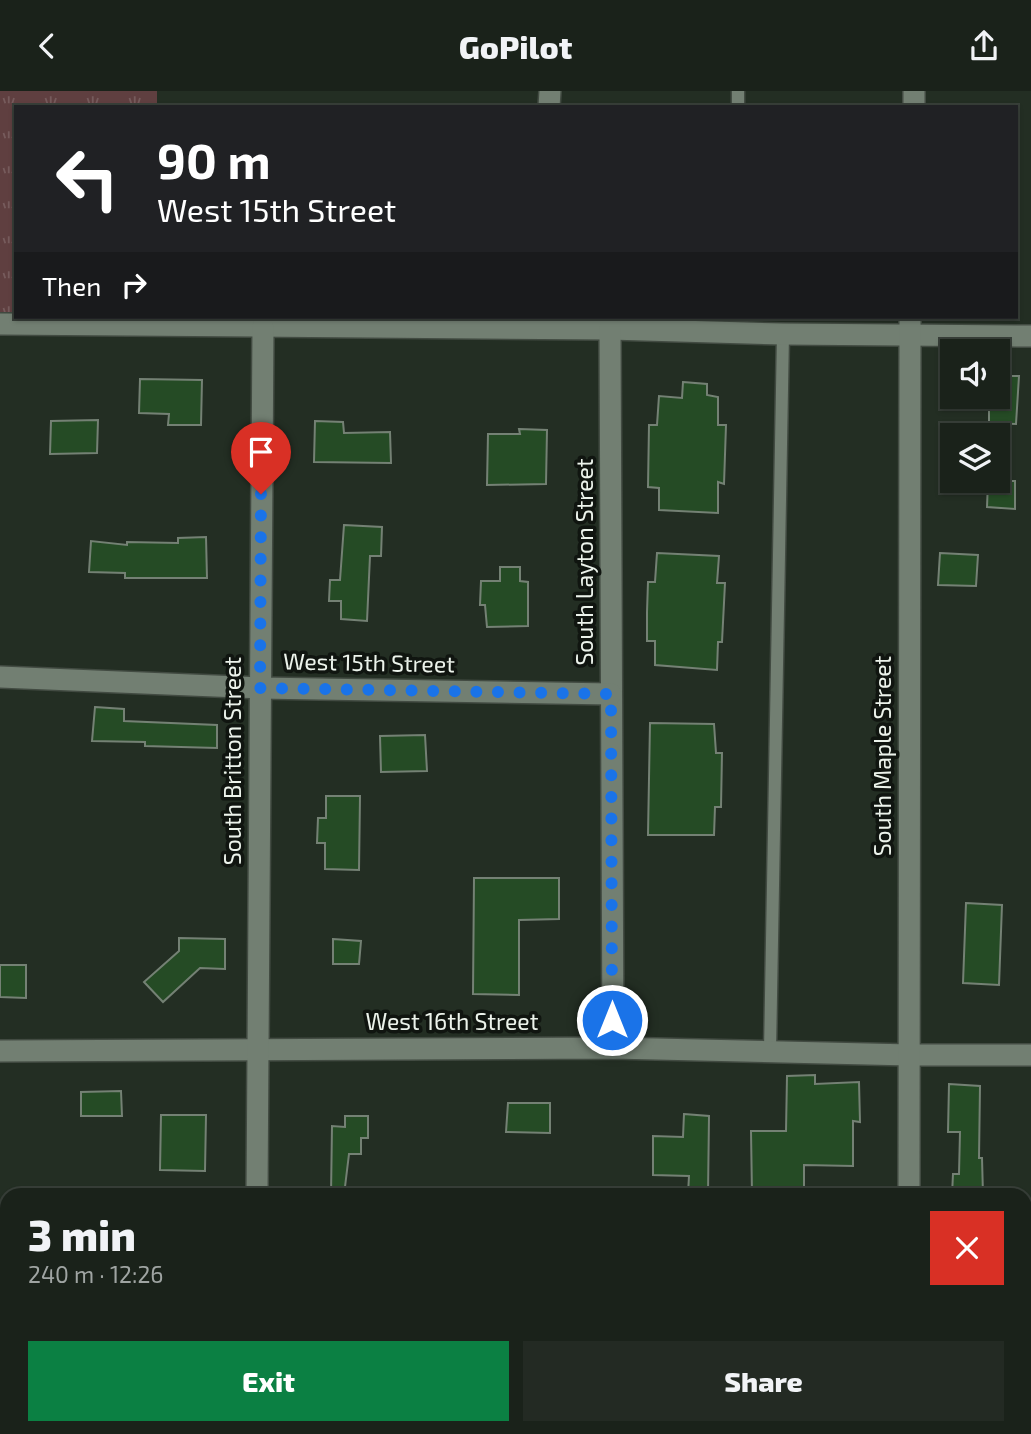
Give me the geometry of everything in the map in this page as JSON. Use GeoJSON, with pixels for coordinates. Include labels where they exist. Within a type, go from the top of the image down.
{"type":"FeatureCollection","features":[{"type":"Feature","properties":{"kind":"street"},"geometry":{"type":"LineString","coordinates":[[0,324],[262,327],[545,323],[610,329],[733,324],[783,334],[910,326],[1031,336]]}},
{"type":"Feature","properties":{"kind":"street","name":"South Maple Street"},"geometry":{"type":"LineString","coordinates":[[909,1188],[910,326]]}},
{"type":"Feature","properties":{"kind":"street","name":"South Britton Street"},"geometry":{"type":"LineString","coordinates":[[257,1188],[262,327]]}},
{"type":"Feature","properties":{"kind":"street","name":"South Layton Street"},"geometry":{"type":"LineString","coordinates":[[610,329],[612,1048]]}},
{"type":"Feature","properties":{"kind":"street","name":"West 15th Street"},"geometry":{"type":"LineString","coordinates":[[0,677],[260,688],[611,694]]}},
{"type":"Feature","properties":{"kind":"street","name":"West 16th Street"},"geometry":{"type":"LineString","coordinates":[[0,1051],[612,1048],[1031,1055]]}},
{"type":"Feature","properties":{"kind":"lane"},"geometry":{"type":"LineString","coordinates":[[770,1051],[783,334]]}},
{"type":"Feature","properties":{"kind":"green space"},"geometry":{"type":"Polygon","coordinates":[[[0,91],[157,91],[157,105],[14,105],[14,312],[0,312],[0,91]]]}},
{"type":"Feature","properties":{"kind":"building"},"geometry":{"type":"Polygon","coordinates":[[[1010,376],[1019,376],[1016,424],[989,423],[989,409],[1010,409],[1010,376]]]}},
{"type":"Feature","properties":{"kind":"building"},"geometry":{"type":"Polygon","coordinates":[[[140,379],[202,380],[201,425],[168,425],[169,414],[139,413],[140,379]]]}},
{"type":"Feature","properties":{"kind":"building"},"geometry":{"type":"Polygon","coordinates":[[[683,382],[707,384],[707,395],[718,397],[718,425],[726,425],[724,484],[718,482],[718,513],[659,510],[659,488],[648,487],[649,425],[657,425],[659,396],[682,398],[683,382]]]}},
{"type":"Feature","properties":{"kind":"building"},"geometry":{"type":"Polygon","coordinates":[[[98,420],[97,453],[50,454],[51,421],[98,420]]]}},
{"type":"Feature","properties":{"kind":"building"},"geometry":{"type":"Polygon","coordinates":[[[315,421],[343,422],[344,433],[390,432],[391,463],[314,462],[315,421]]]}},
{"type":"Feature","properties":{"kind":"building"},"geometry":{"type":"Polygon","coordinates":[[[519,429],[547,430],[546,484],[487,485],[488,434],[520,434],[519,429]]]}},
{"type":"Feature","properties":{"kind":"building"},"geometry":{"type":"Polygon","coordinates":[[[1010,481],[1015,481],[1015,509],[987,507],[988,493],[1010,493],[1010,481]]]}},
{"type":"Feature","properties":{"kind":"building"},"geometry":{"type":"Polygon","coordinates":[[[344,525],[382,527],[381,556],[370,556],[367,621],[341,619],[341,601],[329,601],[330,580],[340,580],[344,525]]]}},
{"type":"Feature","properties":{"kind":"building"},"geometry":{"type":"Polygon","coordinates":[[[206,537],[207,578],[125,578],[125,573],[89,572],[91,541],[127,545],[127,542],[178,543],[178,538],[206,537]]]}},
{"type":"Feature","properties":{"kind":"building"},"geometry":{"type":"Polygon","coordinates":[[[657,553],[719,556],[717,583],[725,583],[722,642],[718,642],[717,670],[655,665],[655,641],[647,641],[647,612],[648,582],[655,582],[657,553]]]}},
{"type":"Feature","properties":{"kind":"building"},"geometry":{"type":"Polygon","coordinates":[[[940,553],[978,555],[976,586],[938,585],[940,553]]]}},
{"type":"Feature","properties":{"kind":"building"},"geometry":{"type":"Polygon","coordinates":[[[500,567],[520,567],[520,581],[528,582],[528,626],[487,627],[485,605],[480,605],[481,581],[500,581],[500,567]]]}},
{"type":"Feature","properties":{"kind":"building"},"geometry":{"type":"Polygon","coordinates":[[[95,707],[124,709],[124,721],[217,725],[217,748],[92,741],[95,707]]]}},
{"type":"Feature","properties":{"kind":"building"},"geometry":{"type":"Polygon","coordinates":[[[650,723],[714,724],[716,753],[722,753],[721,807],[715,807],[714,835],[648,835],[650,723]]]}},
{"type":"Feature","properties":{"kind":"building"},"geometry":{"type":"Polygon","coordinates":[[[425,735],[427,771],[381,772],[380,736],[425,735]]]}},
{"type":"Feature","properties":{"kind":"building"},"geometry":{"type":"Polygon","coordinates":[[[326,796],[360,796],[359,870],[325,869],[325,843],[317,843],[318,818],[326,818],[326,796]]]}},
{"type":"Feature","properties":{"kind":"building"},"geometry":{"type":"Polygon","coordinates":[[[474,878],[559,878],[559,919],[519,920],[519,995],[473,994],[474,878]]]}},
{"type":"Feature","properties":{"kind":"building"},"geometry":{"type":"Polygon","coordinates":[[[966,903],[1002,905],[999,985],[963,983],[966,903]]]}},
{"type":"Feature","properties":{"kind":"building"},"geometry":{"type":"Polygon","coordinates":[[[179,938],[225,939],[225,969],[200,968],[163,1002],[144,982],[179,951],[179,938]]]}},
{"type":"Feature","properties":{"kind":"building"},"geometry":{"type":"Polygon","coordinates":[[[333,939],[361,941],[359,964],[333,964],[333,939]]]}},
{"type":"Feature","properties":{"kind":"building"},"geometry":{"type":"Polygon","coordinates":[[[0,965],[26,965],[26,998],[0,997],[0,965]]]}},
{"type":"Feature","properties":{"kind":"building"},"geometry":{"type":"Polygon","coordinates":[[[815,1075],[815,1084],[859,1082],[860,1122],[853,1121],[853,1166],[804,1165],[804,1188],[752,1188],[751,1131],[786,1131],[787,1076],[815,1075]]]}},
{"type":"Feature","properties":{"kind":"building"},"geometry":{"type":"Polygon","coordinates":[[[949,1084],[980,1086],[979,1158],[982,1158],[983,1188],[952,1188],[953,1174],[959,1174],[960,1132],[948,1132],[949,1084]]]}},
{"type":"Feature","properties":{"kind":"building"},"geometry":{"type":"Polygon","coordinates":[[[121,1091],[122,1116],[81,1116],[81,1092],[121,1091]]]}},
{"type":"Feature","properties":{"kind":"building"},"geometry":{"type":"Polygon","coordinates":[[[508,1103],[550,1103],[550,1133],[506,1132],[508,1103]]]}},
{"type":"Feature","properties":{"kind":"building"},"geometry":{"type":"Polygon","coordinates":[[[684,1114],[709,1116],[708,1188],[688,1188],[689,1176],[653,1175],[653,1136],[683,1137],[684,1114]]]}},
{"type":"Feature","properties":{"kind":"building"},"geometry":{"type":"Polygon","coordinates":[[[161,1115],[206,1115],[205,1171],[160,1170],[161,1115]]]}},
{"type":"Feature","properties":{"kind":"building"},"geometry":{"type":"Polygon","coordinates":[[[345,1116],[368,1116],[368,1138],[361,1138],[361,1154],[349,1154],[345,1188],[331,1188],[332,1126],[345,1127],[345,1116]]]}},
{"type":"Feature","properties":{"kind":"route"},"geometry":{"type":"LineString","coordinates":[[261,494],[260,688],[611,694],[612,1020]]}}]}
